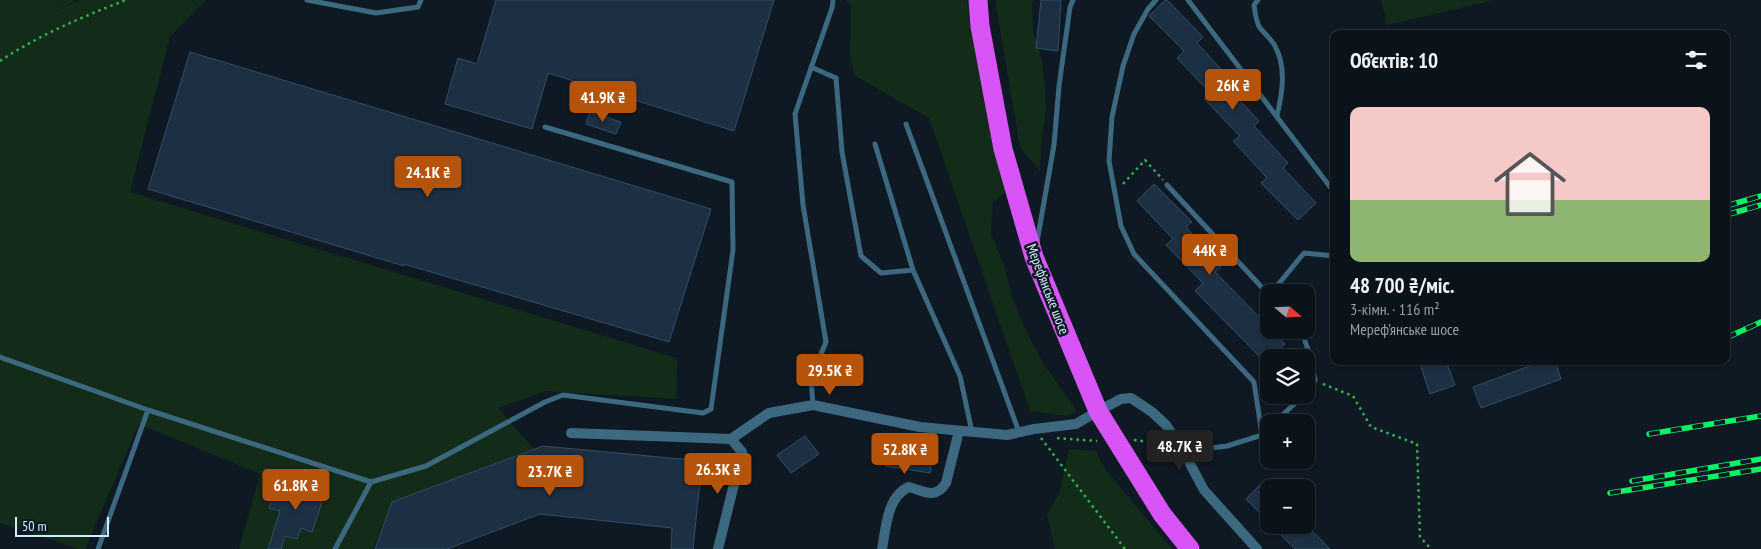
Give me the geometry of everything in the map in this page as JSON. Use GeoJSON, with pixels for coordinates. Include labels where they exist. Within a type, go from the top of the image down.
{"type":"FeatureCollection","features":[{"type":"Feature","properties":{"kind":"highway","name":"Мереф’янське шосе"},"geometry":{"type":"LineString","coordinates":[[978,0],[980,26],[1003,149],[1034,257],[1098,411],[1162,514],[1190,549]]}},
{"type":"Feature","properties":{"kind":"street"},"geometry":{"type":"LineString","coordinates":[[571,432],[731,439],[769,413],[813,405],[920,427],[1007,435],[1020,432],[1037,433],[1076,424],[1121,399],[1131,398],[1145,406],[1166,425],[1181,447],[1204,490],[1257,549]]}},
{"type":"Feature","properties":{"kind":"street"},"geometry":{"type":"LineString","coordinates":[[882,549],[894,498],[900,490],[909,487],[933,494],[941,491],[946,483],[959,431]]}},
{"type":"Feature","properties":{"kind":"street"},"geometry":{"type":"LineString","coordinates":[[718,549],[742,452],[731,439]]}},
{"type":"Feature","properties":{"kind":"lane"},"geometry":{"type":"LineString","coordinates":[[308,0],[376,13],[418,7],[421,0]]}},
{"type":"Feature","properties":{"kind":"lane"},"geometry":{"type":"LineString","coordinates":[[813,405],[811,378],[826,342],[803,205],[794,114],[832,8],[833,0]]}},
{"type":"Feature","properties":{"kind":"lane"},"geometry":{"type":"LineString","coordinates":[[1034,257],[1054,145],[1070,7],[1073,0]]}},
{"type":"Feature","properties":{"kind":"lane"},"geometry":{"type":"LineString","coordinates":[[1156,0],[1148,9],[1134,34],[1123,66],[1112,117],[1109,161],[1121,226],[1134,254],[1254,382],[1260,420]]}},
{"type":"Feature","properties":{"kind":"lane"},"geometry":{"type":"LineString","coordinates":[[1188,0],[1330,187]]}},
{"type":"Feature","properties":{"kind":"lane"},"geometry":{"type":"LineString","coordinates":[[1258,0],[1254,5],[1259,26],[1269,36],[1276,48],[1281,63],[1283,81],[1277,116]]}},
{"type":"Feature","properties":{"kind":"lane"},"geometry":{"type":"LineString","coordinates":[[811,67],[836,78],[842,152],[861,256],[881,273],[913,270]]}},
{"type":"Feature","properties":{"kind":"lane"},"geometry":{"type":"LineString","coordinates":[[906,124],[1020,432]]}},
{"type":"Feature","properties":{"kind":"lane"},"geometry":{"type":"LineString","coordinates":[[0,357],[148,410],[371,482],[426,466],[545,402],[563,395],[703,413],[711,409],[733,250],[732,182],[546,127]]}},
{"type":"Feature","properties":{"kind":"lane"},"geometry":{"type":"LineString","coordinates":[[875,144],[913,270],[960,376],[972,432]]}},
{"type":"Feature","properties":{"kind":"lane"},"geometry":{"type":"LineString","coordinates":[[1167,185],[1260,285]]}},
{"type":"Feature","properties":{"kind":"lane"},"geometry":{"type":"LineString","coordinates":[[1278,284],[1304,252],[1330,255]]}},
{"type":"Feature","properties":{"kind":"lane"},"geometry":{"type":"LineString","coordinates":[[1284,414],[1294,404]]}},
{"type":"Feature","properties":{"kind":"lane"},"geometry":{"type":"LineString","coordinates":[[98,549],[148,410]]}},
{"type":"Feature","properties":{"kind":"lane"},"geometry":{"type":"LineString","coordinates":[[1181,447],[1211,448],[1227,446],[1260,436]]}},
{"type":"Feature","properties":{"kind":"lane"},"geometry":{"type":"LineString","coordinates":[[335,549],[371,482]]}},
{"type":"Feature","properties":{"kind":"path"},"geometry":{"type":"LineString","coordinates":[[0,61],[25,45],[91,13],[126,0]]}},
{"type":"Feature","properties":{"kind":"path"},"geometry":{"type":"LineString","coordinates":[[1114,193],[1145,160],[1167,185]]}},
{"type":"Feature","properties":{"kind":"path"},"geometry":{"type":"LineString","coordinates":[[1315,380],[1353,396],[1371,427],[1417,444],[1420,537],[1431,549]]}},
{"type":"Feature","properties":{"kind":"path"},"geometry":{"type":"LineString","coordinates":[[1037,433],[1097,441]]}},
{"type":"Feature","properties":{"kind":"path"},"geometry":{"type":"LineString","coordinates":[[1037,433],[1125,549]]}},
{"type":"Feature","properties":{"kind":"path"},"geometry":{"type":"LineString","coordinates":[[1134,440],[1181,447]]}},
{"type":"Feature","properties":{"kind":"green space"},"geometry":{"type":"Polygon","coordinates":[[[0,0],[77,0],[53,13],[80,0],[206,0],[170,37],[130,192],[677,358],[676,399],[545,391],[498,408],[534,449],[392,502],[373,549],[239,549],[260,474],[139,424],[85,549],[79,549],[0,523],[0,0]]]}},
{"type":"Feature","properties":{"kind":"green space"},"geometry":{"type":"Polygon","coordinates":[[[846,0],[967,0],[970,22],[1007,191],[993,202],[991,234],[1004,265],[1013,300],[1028,335],[1043,363],[1077,411],[1066,416],[1030,411],[929,118],[855,76],[850,57],[851,5],[846,0]]]}},
{"type":"Feature","properties":{"kind":"green space"},"geometry":{"type":"Polygon","coordinates":[[[995,0],[1032,0],[1033,32],[1043,63],[1046,108],[1040,171],[1020,147],[995,0]]]}},
{"type":"Feature","properties":{"kind":"green space"},"geometry":{"type":"Polygon","coordinates":[[[1381,0],[1495,0],[1387,25],[1381,0]]]}},
{"type":"Feature","properties":{"kind":"green space"},"geometry":{"type":"Polygon","coordinates":[[[1069,449],[1096,451],[1105,469],[1172,549],[1055,549],[1047,514],[1059,494],[1069,449]]]}},
{"type":"Feature","properties":{"kind":"building"},"geometry":{"type":"Polygon","coordinates":[[[496,0],[774,0],[734,131],[548,73],[532,129],[445,104],[458,58],[477,64],[496,0]]]}},
{"type":"Feature","properties":{"kind":"building"},"geometry":{"type":"Polygon","coordinates":[[[1041,0],[1061,0],[1058,51],[1036,48],[1041,0]]]}},
{"type":"Feature","properties":{"kind":"building"},"geometry":{"type":"Polygon","coordinates":[[[1165,0],[1203,37],[1197,43],[1231,80],[1225,85],[1259,121],[1254,126],[1288,163],[1283,168],[1316,203],[1298,220],[1261,183],[1267,178],[1233,141],[1240,136],[1204,99],[1211,94],[1177,58],[1184,51],[1149,16],[1165,0]]]}},
{"type":"Feature","properties":{"kind":"building"},"geometry":{"type":"Polygon","coordinates":[[[190,52],[711,209],[669,342],[404,264],[404,266],[148,189],[190,52]]]}},
{"type":"Feature","properties":{"kind":"building"},"geometry":{"type":"Polygon","coordinates":[[[590,112],[621,122],[616,134],[586,124],[590,112]]]}},
{"type":"Feature","properties":{"kind":"building"},"geometry":{"type":"Polygon","coordinates":[[[1154,184],[1192,222],[1186,227],[1221,267],[1215,272],[1260,318],[1260,339],[1280,339],[1285,344],[1279,349],[1260,349],[1260,357],[1195,291],[1203,283],[1166,245],[1173,239],[1137,201],[1154,184]]]}},
{"type":"Feature","properties":{"kind":"building"},"geometry":{"type":"Polygon","coordinates":[[[1420,365],[1448,365],[1455,385],[1430,394],[1420,365]]]}},
{"type":"Feature","properties":{"kind":"building"},"geometry":{"type":"Polygon","coordinates":[[[1532,365],[1556,365],[1561,379],[1481,408],[1473,387],[1532,365]]]}},
{"type":"Feature","properties":{"kind":"building"},"geometry":{"type":"Polygon","coordinates":[[[805,436],[819,454],[791,473],[777,455],[805,436]]]}},
{"type":"Feature","properties":{"kind":"building"},"geometry":{"type":"Polygon","coordinates":[[[889,440],[934,447],[930,473],[885,466],[889,440]]]}},
{"type":"Feature","properties":{"kind":"building"},"geometry":{"type":"Polygon","coordinates":[[[543,446],[702,461],[693,549],[671,549],[672,528],[540,514],[447,549],[375,549],[392,502],[543,446]]]}},
{"type":"Feature","properties":{"kind":"building"},"geometry":{"type":"Polygon","coordinates":[[[304,479],[327,487],[312,532],[301,528],[297,539],[285,536],[281,549],[268,549],[280,511],[269,508],[273,495],[284,498],[288,484],[301,488],[304,479]]]}},
{"type":"Feature","properties":{"kind":"building"},"geometry":{"type":"Polygon","coordinates":[[[1260,485],[1260,513],[1246,499],[1260,485]]]}},
{"type":"Feature","properties":{"kind":"building"},"geometry":{"type":"Polygon","coordinates":[[[1280,534],[1315,534],[1330,549],[1295,549],[1280,534]]]}},
{"type":"Feature","properties":{"kind":"railway"},"geometry":{"type":"LineString","coordinates":[[1730,205],[1761,196]]}},
{"type":"Feature","properties":{"kind":"railway"},"geometry":{"type":"LineString","coordinates":[[1730,214],[1761,205]]}},
{"type":"Feature","properties":{"kind":"railway"},"geometry":{"type":"LineString","coordinates":[[1730,336],[1761,322]]}},
{"type":"Feature","properties":{"kind":"railway"},"geometry":{"type":"LineString","coordinates":[[1649,434],[1761,416]]}},
{"type":"Feature","properties":{"kind":"railway"},"geometry":{"type":"LineString","coordinates":[[1632,481],[1761,459]]}},
{"type":"Feature","properties":{"kind":"railway"},"geometry":{"type":"LineString","coordinates":[[1610,493],[1761,469]]}}]}
